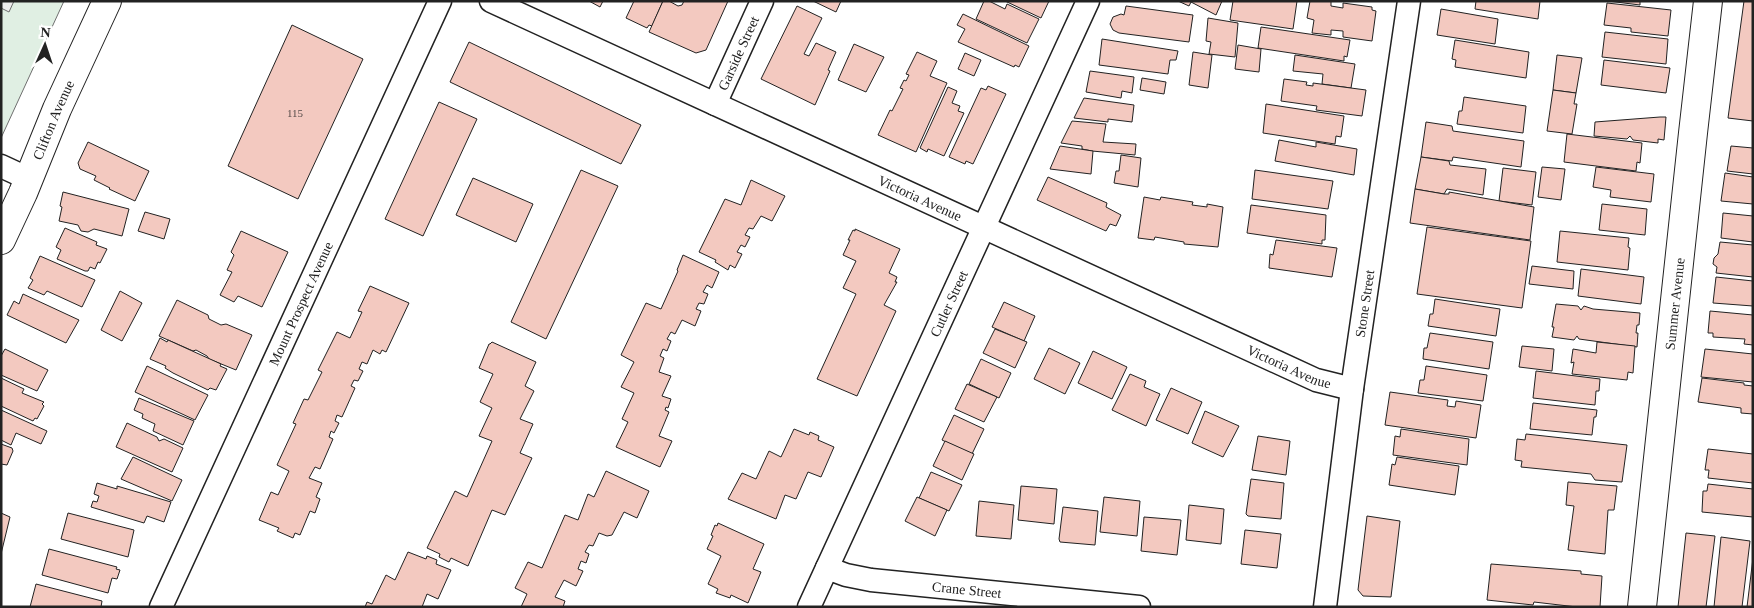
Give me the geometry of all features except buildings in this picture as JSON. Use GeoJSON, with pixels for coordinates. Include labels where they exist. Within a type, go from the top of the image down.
{"type":"FeatureCollection","features":[{"type":"Feature","properties":{"kind":"street","name":"Clifton Avenue"},"geometry":{"type":"LineString","coordinates":[[1,240],[57,109],[107,1]]}},
{"type":"Feature","properties":{"kind":"street","name":"Mount Prospect Avenue"},"geometry":{"type":"LineString","coordinates":[[162,607],[440,1]]}},
{"type":"Feature","properties":{"kind":"street","name":"Victoria Avenue"},"geometry":{"type":"LineString","coordinates":[[490,1],[1316,380],[1352,389]]}},
{"type":"Feature","properties":{"kind":"street","name":"Garside Street"},"geometry":{"type":"LineString","coordinates":[[715,104],[762,1]]}},
{"type":"Feature","properties":{"kind":"street","name":"Cutler Street"},"geometry":{"type":"LineString","coordinates":[[809,607],[1088,1]]}},
{"type":"Feature","properties":{"kind":"street","name":"Stone Street"},"geometry":{"type":"LineString","coordinates":[[1325,607],[1352,389],[1409,1]]}},
{"type":"Feature","properties":{"kind":"street","name":"Summer Avenue"},"geometry":{"type":"LineString","coordinates":[[1642,607],[1692,133],[1708,1]]}},
{"type":"Feature","properties":{"kind":"street"},"geometry":{"type":"LineString","coordinates":[[1,166],[28,179]]}},
{"type":"Feature","properties":{"kind":"street","name":"Crane Street"},"geometry":{"type":"LineString","coordinates":[[827,568],[846,575],[872,580],[1139,607]]}},
{"type":"Feature","properties":{"kind":"green space"},"geometry":{"type":"Polygon","coordinates":[[[1,1],[64,1],[1,138],[1,1]]]}},
{"type":"Feature","properties":{"kind":"shaded area"},"geometry":{"type":"Polygon","coordinates":[[[1,1],[14,1],[9,12],[1,8],[1,1]]]}}]}
